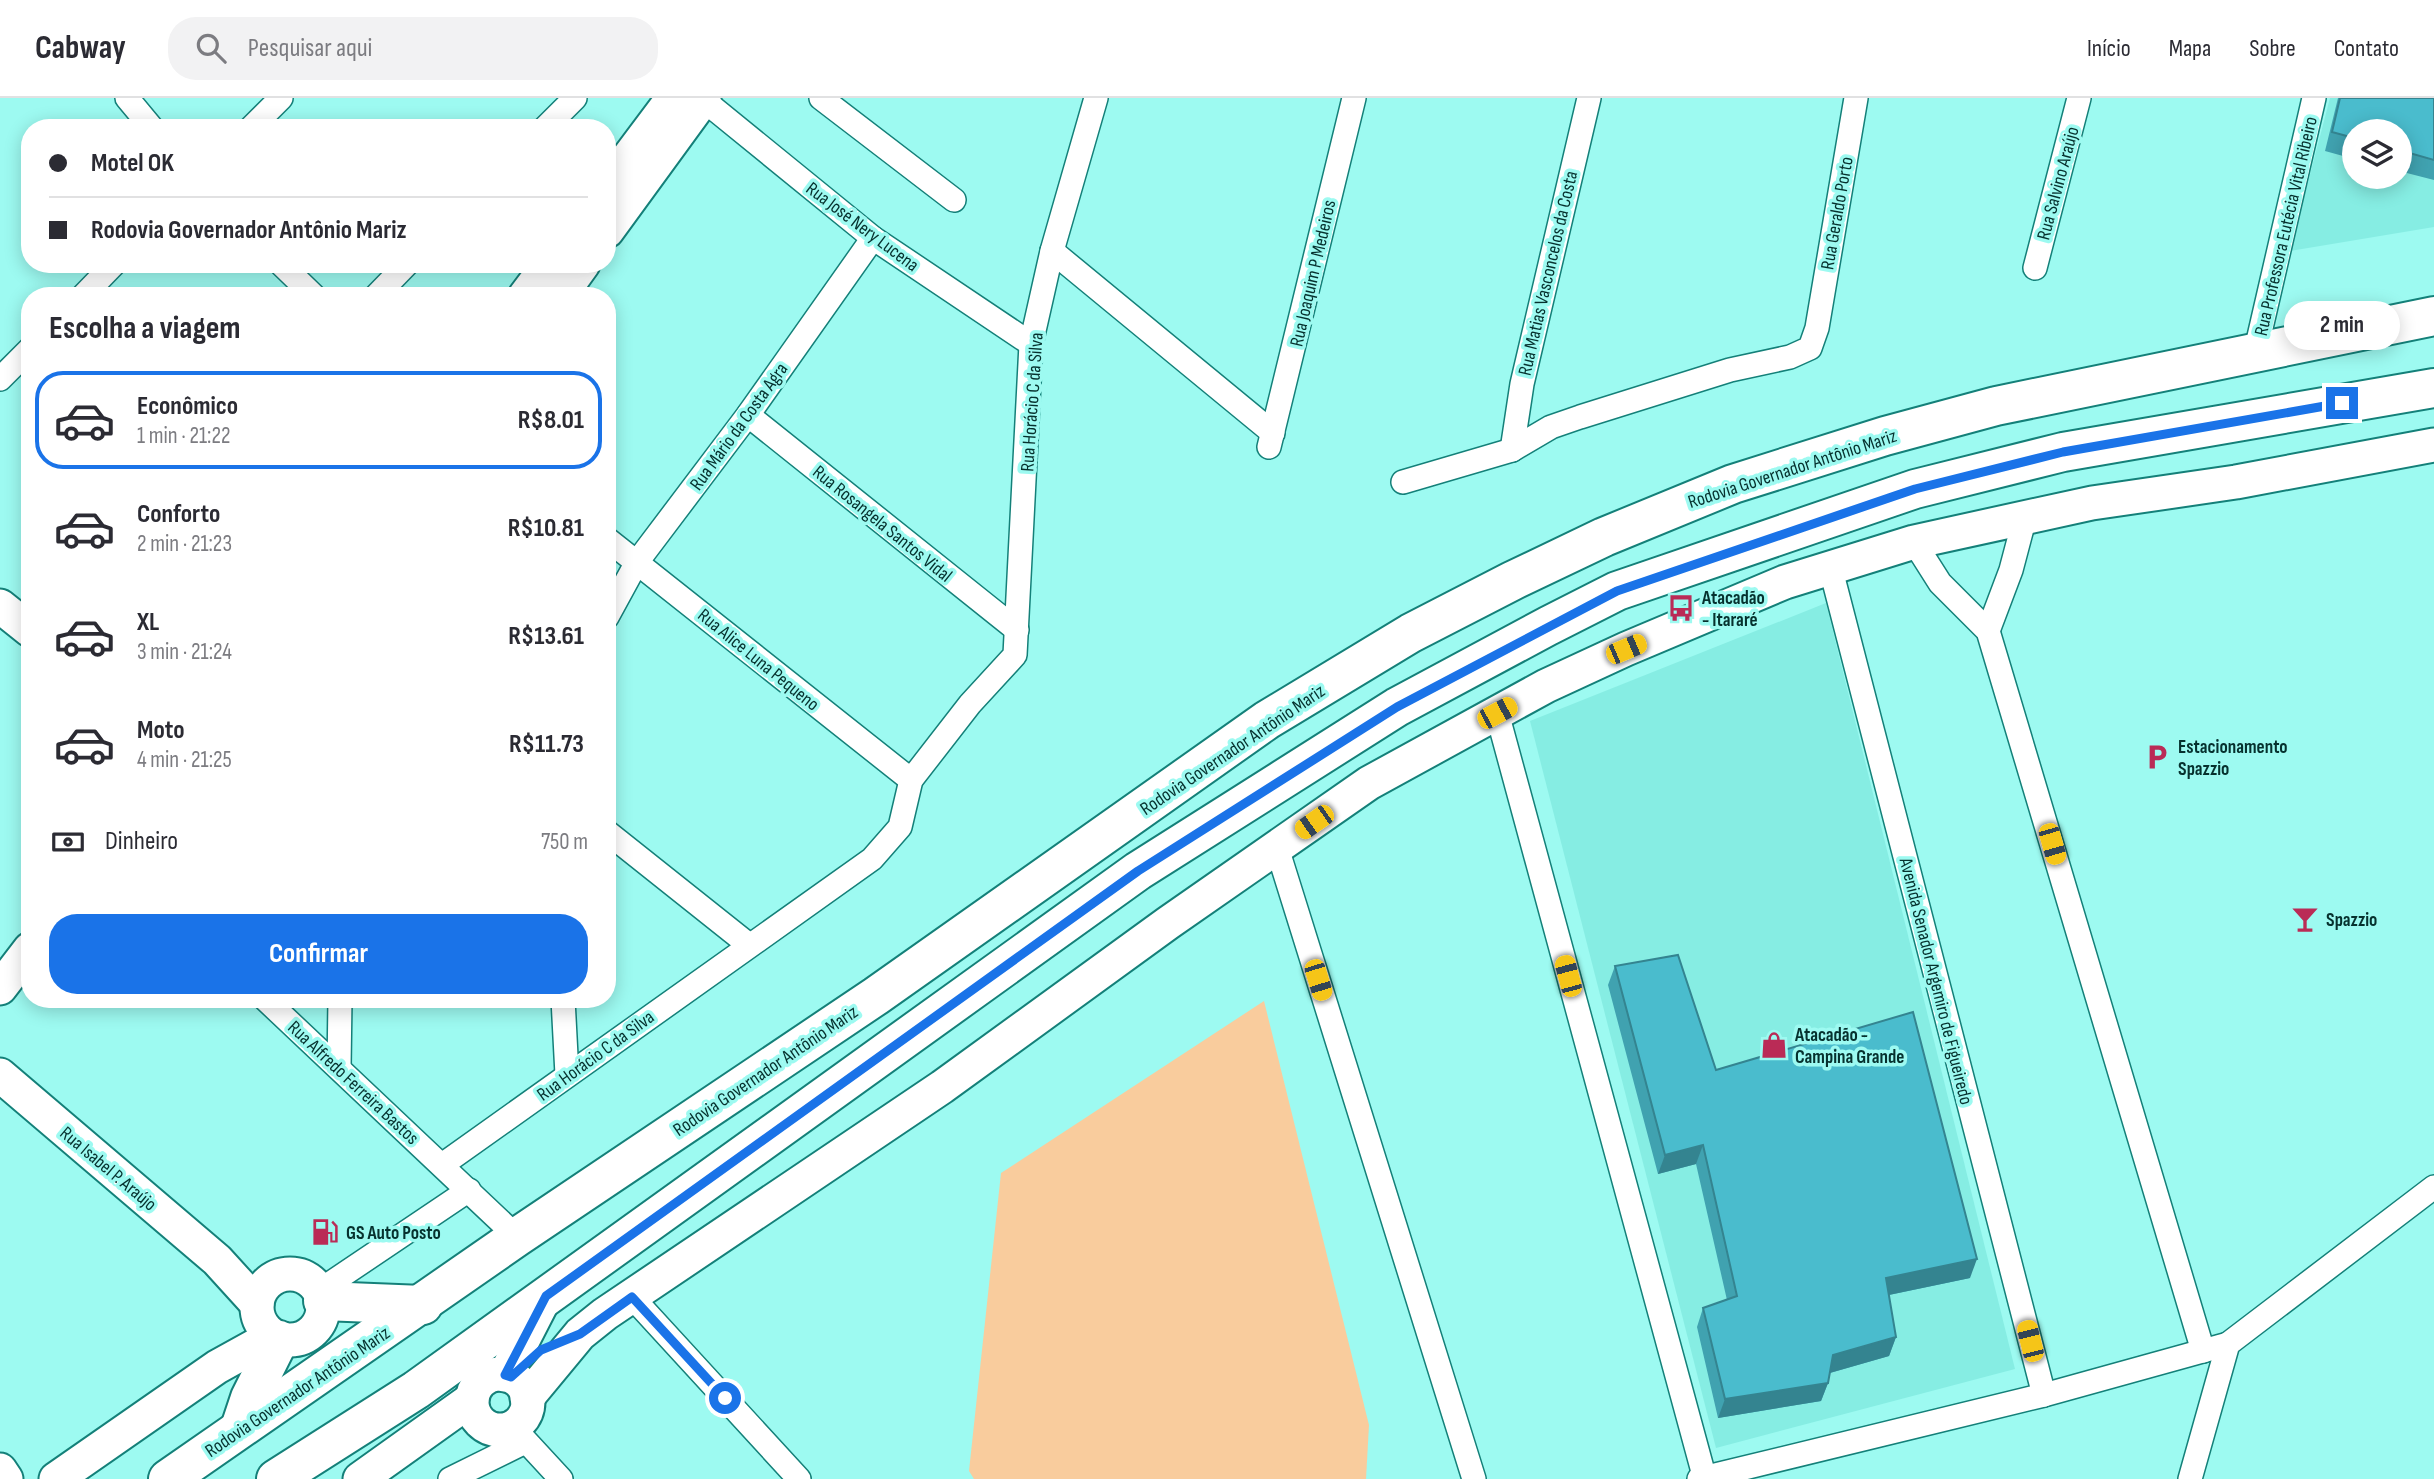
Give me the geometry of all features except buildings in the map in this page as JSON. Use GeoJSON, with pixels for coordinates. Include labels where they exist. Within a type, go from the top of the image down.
{"type":"FeatureCollection","features":[{"type":"Feature","properties":{"kind":"highway","name":"Rodovia Governador Antônio Mariz"},"geometry":{"type":"LineString","coordinates":[[168,1479],[423,1305],[517,1237],[876,996],[1267,720],[1411,632],[1604,537],[1758,476],[1996,406],[2434,316]]}},
{"type":"Feature","properties":{"kind":"highway"},"geometry":{"type":"LineString","coordinates":[[276,1479],[416,1390],[1138,871],[1397,707],[1617,591],[1928,486],[2063,452],[2434,388]]}},
{"type":"Feature","properties":{"kind":"highway"},"geometry":{"type":"LineString","coordinates":[[321,1296],[423,1305]]}},
{"type":"Feature","properties":{"kind":"highway"},"geometry":{"type":"LineString","coordinates":[[240,1428],[250,1398],[267,1315]]}},
{"type":"Feature","properties":{"kind":"street"},"geometry":{"type":"LineString","coordinates":[[127,98],[144,119]]}},
{"type":"Feature","properties":{"kind":"street"},"geometry":{"type":"LineString","coordinates":[[260,119],[281,98]]}},
{"type":"Feature","properties":{"kind":"street"},"geometry":{"type":"LineString","coordinates":[[554,119],[575,98]]}},
{"type":"Feature","properties":{"kind":"street"},"geometry":{"type":"LineString","coordinates":[[616,177],[696,98]]}},
{"type":"Feature","properties":{"kind":"street"},"geometry":{"type":"LineString","coordinates":[[616,218],[696,98]]}},
{"type":"Feature","properties":{"kind":"street","name":"Rua José Nery Lucena"},"geometry":{"type":"LineString","coordinates":[[696,98],[873,238],[1031,344]]}},
{"type":"Feature","properties":{"kind":"street"},"geometry":{"type":"LineString","coordinates":[[821,98],[954,200]]}},
{"type":"Feature","properties":{"kind":"street","name":"Rua Horácio C da Silva"},"geometry":{"type":"LineString","coordinates":[[442,1165],[872,859],[900,827],[911,780],[970,704],[1015,655],[1031,344],[1052,251],[1096,98]]}},
{"type":"Feature","properties":{"kind":"street","name":"Rua Joaquim P Medeiros"},"geometry":{"type":"LineString","coordinates":[[1052,251],[1271,440],[1354,98]]}},
{"type":"Feature","properties":{"kind":"street","name":"Rua Matias Vasconcelos da Costa"},"geometry":{"type":"LineString","coordinates":[[1512,450],[1522,384],[1589,98]]}},
{"type":"Feature","properties":{"kind":"street","name":"Rua Geraldo Porto"},"geometry":{"type":"LineString","coordinates":[[1512,450],[1551,427],[1580,416],[1730,370],[1790,357],[1810,348],[1816,328],[1856,98]]}},
{"type":"Feature","properties":{"kind":"street","name":"Rua Salvino Araújo"},"geometry":{"type":"LineString","coordinates":[[2035,268],[2079,98]]}},
{"type":"Feature","properties":{"kind":"street","name":"Rua Professora Eutécia Vital Ribeiro"},"geometry":{"type":"LineString","coordinates":[[2255,354],[2314,98]]}},
{"type":"Feature","properties":{"kind":"street","name":"Rua Mário da Costa Agra"},"geometry":{"type":"LineString","coordinates":[[616,600],[637,562],[748,415],[873,238]]}},
{"type":"Feature","properties":{"kind":"street"},"geometry":{"type":"LineString","coordinates":[[92,287],[105,273]]}},
{"type":"Feature","properties":{"kind":"street"},"geometry":{"type":"LineString","coordinates":[[290,273],[305,287]]}},
{"type":"Feature","properties":{"kind":"street"},"geometry":{"type":"LineString","coordinates":[[385,287],[398,273]]}},
{"type":"Feature","properties":{"kind":"street"},"geometry":{"type":"LineString","coordinates":[[0,379],[21,358]]}},
{"type":"Feature","properties":{"kind":"street","name":"Rua Rosangela Santos Vidal"},"geometry":{"type":"LineString","coordinates":[[748,415],[1017,631]]}},
{"type":"Feature","properties":{"kind":"street"},"geometry":{"type":"LineString","coordinates":[[450,1479],[506,1406],[541,1350],[580,1334],[942,1087],[1369,783],[1497,713],[1626,649],[1785,582],[1830,566],[1914,542],[2025,517],[2434,445]]}},
{"type":"Feature","properties":{"kind":"street"},"geometry":{"type":"LineString","coordinates":[[1403,482],[1512,450]]}},
{"type":"Feature","properties":{"kind":"street"},"geometry":{"type":"LineString","coordinates":[[1988,631],[2011,570],[2025,517]]}},
{"type":"Feature","properties":{"kind":"street"},"geometry":{"type":"LineString","coordinates":[[1914,542],[1940,583],[1988,631],[2203,1350]]}},
{"type":"Feature","properties":{"kind":"street","name":"Rua Alice Luna Pequeno"},"geometry":{"type":"LineString","coordinates":[[616,546],[911,780]]}},
{"type":"Feature","properties":{"kind":"street","name":"Avenida Senador Argemiro de Figueiredo"},"geometry":{"type":"LineString","coordinates":[[1830,566],[2044,1395]]}},
{"type":"Feature","properties":{"kind":"street"},"geometry":{"type":"LineString","coordinates":[[0,606],[21,623]]}},
{"type":"Feature","properties":{"kind":"street"},"geometry":{"type":"LineString","coordinates":[[1497,713],[1703,1479],[2044,1395],[2228,1344],[2434,1187]]}},
{"type":"Feature","properties":{"kind":"street"},"geometry":{"type":"LineString","coordinates":[[616,839],[748,945]]}},
{"type":"Feature","properties":{"kind":"street"},"geometry":{"type":"LineString","coordinates":[[1277,848],[1474,1479]]}},
{"type":"Feature","properties":{"kind":"street"},"geometry":{"type":"LineString","coordinates":[[0,988],[21,961]]}},
{"type":"Feature","properties":{"kind":"street","name":"Rua Alfredo Ferreira Bastos"},"geometry":{"type":"LineString","coordinates":[[275,1008],[517,1237]]}},
{"type":"Feature","properties":{"kind":"street"},"geometry":{"type":"LineString","coordinates":[[339,1068],[340,1008]]}},
{"type":"Feature","properties":{"kind":"street"},"geometry":{"type":"LineString","coordinates":[[563,1008],[567,1075]]}},
{"type":"Feature","properties":{"kind":"street","name":"Rua Isabel P. Araújo"},"geometry":{"type":"LineString","coordinates":[[0,1075],[218,1260],[267,1315]]}},
{"type":"Feature","properties":{"kind":"street"},"geometry":{"type":"LineString","coordinates":[[321,1296],[469,1190]]}},
{"type":"Feature","properties":{"kind":"street"},"geometry":{"type":"LineString","coordinates":[[57,1479],[217,1367],[267,1315],[288,1274],[298,1275],[314,1284],[321,1296],[321,1320],[309,1335],[292,1341],[267,1315]]}},
{"type":"Feature","properties":{"kind":"street"},"geometry":{"type":"LineString","coordinates":[[506,1406],[546,1296]]}},
{"type":"Feature","properties":{"kind":"street"},"geometry":{"type":"LineString","coordinates":[[632,1297],[799,1479]]}},
{"type":"Feature","properties":{"kind":"street"},"geometry":{"type":"LineString","coordinates":[[2190,1479],[2228,1344]]}},
{"type":"Feature","properties":{"kind":"street"},"geometry":{"type":"LineString","coordinates":[[360,1479],[433,1427],[506,1406]]}},
{"type":"Feature","properties":{"kind":"street"},"geometry":{"type":"LineString","coordinates":[[506,1406],[561,1479]]}},
{"type":"Feature","properties":{"kind":"street"},"geometry":{"type":"LineString","coordinates":[[0,1471],[6,1479]]}},
{"type":"Feature","properties":{"kind":"shaded area"},"geometry":{"type":"Polygon","coordinates":[[[2330,98],[2434,98],[2434,227],[2290,251],[2330,98]]]}},
{"type":"Feature","properties":{"kind":"shaded area","name":"Atacadão - Campina Grande"},"geometry":{"type":"Polygon","coordinates":[[[1826,603],[2015,1369],[1716,1448],[1530,721],[1826,603]]]}},
{"type":"Feature","properties":{"kind":"shaded area"},"geometry":{"type":"Polygon","coordinates":[[[1264,1001],[1369,1425],[1366,1479],[974,1479],[969,1471],[1001,1173],[1264,1001]]]}},
{"type":"Feature","properties":{"kind":"place","name":"Atacadão - Itararé"},"geometry":{"type":"Point","coordinates":[1681,608]}},
{"type":"Feature","properties":{"kind":"place","name":"Estacionamento Spazzio"},"geometry":{"type":"Point","coordinates":[2157,757]}},
{"type":"Feature","properties":{"kind":"place","name":"Spazzio"},"geometry":{"type":"Point","coordinates":[2305,919]}},
{"type":"Feature","properties":{"kind":"place","name":"Atacadão - Campina Grande"},"geometry":{"type":"Point","coordinates":[1774,1045]}},
{"type":"Feature","properties":{"kind":"place","name":"GS Auto Posto"},"geometry":{"type":"Point","coordinates":[325,1232]}},
{"type":"Feature","properties":{"kind":"route"},"geometry":{"type":"LineString","coordinates":[[725,1398],[632,1297],[580,1334],[541,1350],[511,1377],[505,1375],[534,1314],[546,1296],[1138,871],[1397,707],[1617,591],[1915,489],[2063,452],[2342,403]]}}]}
